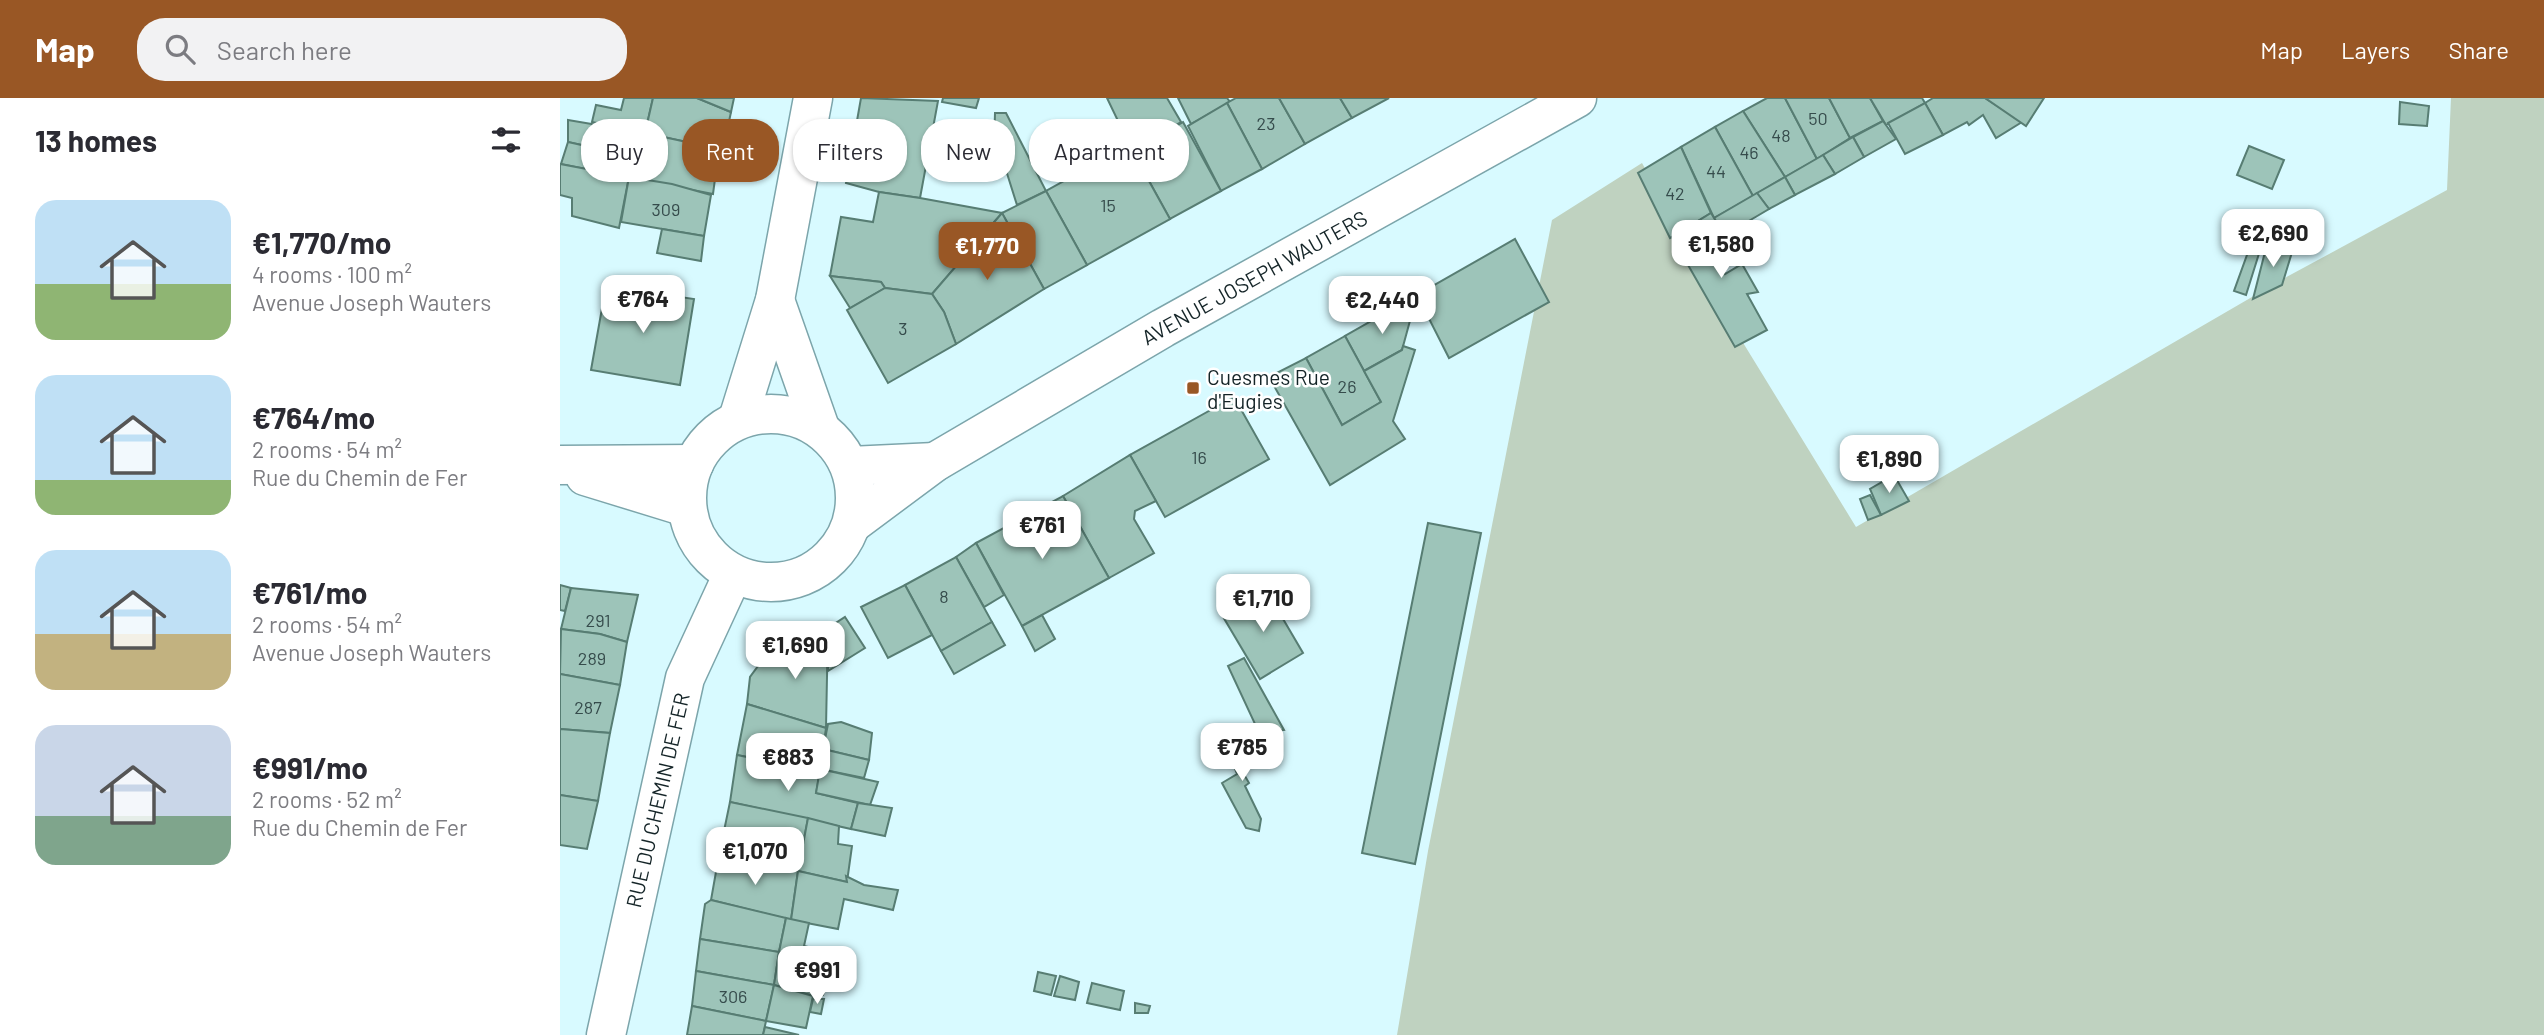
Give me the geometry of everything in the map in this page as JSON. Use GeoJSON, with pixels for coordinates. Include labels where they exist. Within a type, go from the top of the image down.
{"type":"FeatureCollection","features":[{"type":"Feature","properties":{"kind":"main road"},"geometry":{"type":"LineString","coordinates":[[738,419],[775,300],[813,98]]}},
{"type":"Feature","properties":{"kind":"main road","name":"AVENUE JOSEPH WAUTERS"},"geometry":{"type":"LineString","coordinates":[[853,523],[935,462],[1163,328],[1577,98]]}},
{"type":"Feature","properties":{"kind":"main road"},"geometry":{"type":"LineString","coordinates":[[775,300],[820,428]]}},
{"type":"Feature","properties":{"kind":"main road"},"geometry":{"type":"LineString","coordinates":[[764,414],[793,416],[820,428],[834,440],[850,466],[856,501],[853,523],[839,549],[827,562],[801,578],[761,582],[733,574],[710,555],[694,535],[686,507],[694,464],[703,447],[738,419],[764,414]]}},
{"type":"Feature","properties":{"kind":"main road","name":"AVENUE JOSEPH WAUTERS"},"geometry":{"type":"LineString","coordinates":[[850,466],[935,462]]}},
{"type":"Feature","properties":{"kind":"main road"},"geometry":{"type":"LineString","coordinates":[[560,466],[694,464]]}},
{"type":"Feature","properties":{"kind":"main road"},"geometry":{"type":"LineString","coordinates":[[560,466],[686,507]]}},
{"type":"Feature","properties":{"kind":"main road","name":"RUE DU CHEMIN DE FER"},"geometry":{"type":"LineString","coordinates":[[606,1035],[685,678],[733,574]]}},
{"type":"Feature","properties":{"kind":"green space"},"geometry":{"type":"Polygon","coordinates":[[[2451,98],[2544,98],[2544,1035],[1397,1035],[1428,851],[1552,220],[1642,163],[1734,328],[1856,527],[2283,279],[2447,190],[2451,98]]]}},
{"type":"Feature","properties":{"kind":"building"},"geometry":{"type":"Polygon","coordinates":[[[624,98],[653,98],[648,119],[593,119],[596,105],[621,110],[624,98]]]}},
{"type":"Feature","properties":{"kind":"building"},"geometry":{"type":"Polygon","coordinates":[[[653,98],[697,98],[731,112],[730,119],[682,119],[682,141],[668,138],[668,119],[648,119],[653,98]]]}},
{"type":"Feature","properties":{"kind":"building"},"geometry":{"type":"Polygon","coordinates":[[[697,98],[734,98],[731,112],[697,98]]]}},
{"type":"Feature","properties":{"kind":"building"},"geometry":{"type":"Polygon","coordinates":[[[861,98],[938,101],[935,119],[921,119],[923,182],[920,198],[879,192],[846,183],[907,182],[907,119],[857,119],[861,98]]]}},
{"type":"Feature","properties":{"kind":"building"},"geometry":{"type":"Polygon","coordinates":[[[943,98],[979,98],[976,108],[942,102],[943,98]]]}},
{"type":"Feature","properties":{"kind":"building"},"geometry":{"type":"Polygon","coordinates":[[[1107,98],[1167,98],[1179,119],[1117,119],[1107,98]]]}},
{"type":"Feature","properties":{"kind":"building"},"geometry":{"type":"Polygon","coordinates":[[[1178,98],[1227,98],[1230,102],[1191,124],[1178,98]]]}},
{"type":"Feature","properties":{"kind":"building"},"geometry":{"type":"Polygon","coordinates":[[[1236,98],[1279,98],[1305,144],[1262,169],[1227,103],[1236,98]]]}},
{"type":"Feature","properties":{"kind":"building"},"geometry":{"type":"Polygon","coordinates":[[[1279,98],[1340,98],[1352,118],[1305,144],[1279,98]]]}},
{"type":"Feature","properties":{"kind":"building"},"geometry":{"type":"Polygon","coordinates":[[[1340,98],[1389,98],[1352,118],[1340,98]]]}},
{"type":"Feature","properties":{"kind":"building"},"geometry":{"type":"Polygon","coordinates":[[[1767,98],[1785,98],[1817,159],[1785,177],[1743,111],[1767,98]]]}},
{"type":"Feature","properties":{"kind":"building"},"geometry":{"type":"Polygon","coordinates":[[[1785,98],[1829,98],[1850,138],[1817,159],[1785,98]]]}},
{"type":"Feature","properties":{"kind":"building"},"geometry":{"type":"Polygon","coordinates":[[[1829,98],[1870,98],[1883,121],[1850,138],[1829,98]]]}},
{"type":"Feature","properties":{"kind":"building"},"geometry":{"type":"Polygon","coordinates":[[[1870,98],[1922,98],[1925,103],[1886,125],[1870,98]]]}},
{"type":"Feature","properties":{"kind":"building"},"geometry":{"type":"Polygon","coordinates":[[[1933,98],[1985,98],[2022,122],[1996,138],[1983,115],[1969,125],[1967,122],[1943,135],[1925,103],[1933,98]]]}},
{"type":"Feature","properties":{"kind":"building"},"geometry":{"type":"Polygon","coordinates":[[[1985,98],[2044,98],[2026,126],[1985,98]]]}},
{"type":"Feature","properties":{"kind":"building"},"geometry":{"type":"Polygon","coordinates":[[[2400,102],[2429,106],[2427,126],[2399,124],[2400,102]]]}},
{"type":"Feature","properties":{"kind":"building"},"geometry":{"type":"Polygon","coordinates":[[[1227,103],[1262,169],[1221,191],[1189,125],[1227,103]]]}},
{"type":"Feature","properties":{"kind":"building"},"geometry":{"type":"Polygon","coordinates":[[[1925,103],[1943,135],[1905,154],[1888,123],[1925,103]]]}},
{"type":"Feature","properties":{"kind":"building"},"geometry":{"type":"Polygon","coordinates":[[[1743,111],[1785,177],[1753,196],[1715,127],[1743,111]]]}},
{"type":"Feature","properties":{"kind":"building"},"geometry":{"type":"Polygon","coordinates":[[[995,113],[1006,113],[1009,119],[995,119],[995,113]]]}},
{"type":"Feature","properties":{"kind":"building"},"geometry":{"type":"Polygon","coordinates":[[[568,120],[581,122],[581,145],[568,142],[568,120]]]}},
{"type":"Feature","properties":{"kind":"building"},"geometry":{"type":"Polygon","coordinates":[[[1883,121],[1896,139],[1864,157],[1853,137],[1883,121]]]}},
{"type":"Feature","properties":{"kind":"building"},"geometry":{"type":"Polygon","coordinates":[[[1715,127],[1753,196],[1714,218],[1681,147],[1715,127]]]}},
{"type":"Feature","properties":{"kind":"building"},"geometry":{"type":"Polygon","coordinates":[[[1015,131],[1029,158],[1029,182],[1041,182],[1046,191],[1017,205],[1010,182],[1015,182],[1015,131]]]}},
{"type":"Feature","properties":{"kind":"building"},"geometry":{"type":"Polygon","coordinates":[[[1189,133],[1221,191],[1170,219],[1150,182],[1189,182],[1189,133]]]}},
{"type":"Feature","properties":{"kind":"building"},"geometry":{"type":"Polygon","coordinates":[[[1853,137],[1864,157],[1835,174],[1823,155],[1853,137]]]}},
{"type":"Feature","properties":{"kind":"building"},"geometry":{"type":"Polygon","coordinates":[[[668,138],[682,141],[682,182],[715,182],[713,194],[651,182],[668,182],[668,138]]]}},
{"type":"Feature","properties":{"kind":"building"},"geometry":{"type":"Polygon","coordinates":[[[568,142],[581,145],[581,168],[561,164],[568,142]]]}},
{"type":"Feature","properties":{"kind":"building"},"geometry":{"type":"Polygon","coordinates":[[[2249,146],[2284,160],[2272,189],[2237,175],[2249,146]]]}},
{"type":"Feature","properties":{"kind":"building"},"geometry":{"type":"Polygon","coordinates":[[[1681,147],[1711,213],[1670,238],[1638,173],[1681,147]]]}},
{"type":"Feature","properties":{"kind":"building"},"geometry":{"type":"Polygon","coordinates":[[[1823,155],[1835,174],[1795,195],[1785,177],[1823,155]]]}},
{"type":"Feature","properties":{"kind":"building"},"geometry":{"type":"Polygon","coordinates":[[[560,164],[581,168],[581,182],[628,182],[619,228],[572,216],[572,198],[560,195],[560,164]]]}},
{"type":"Feature","properties":{"kind":"building"},"geometry":{"type":"Polygon","coordinates":[[[1785,177],[1795,195],[1769,209],[1757,193],[1785,177]]]}},
{"type":"Feature","properties":{"kind":"building"},"geometry":{"type":"Polygon","coordinates":[[[628,182],[660,182],[711,195],[704,236],[621,222],[628,182]]]}},
{"type":"Feature","properties":{"kind":"building"},"geometry":{"type":"Polygon","coordinates":[[[1062,182],[1150,182],[1170,219],[1087,265],[1046,191],[1062,182]]]}},
{"type":"Feature","properties":{"kind":"building"},"geometry":{"type":"Polygon","coordinates":[[[1046,191],[1087,265],[1044,289],[1002,213],[1046,191]]]}},
{"type":"Feature","properties":{"kind":"building"},"geometry":{"type":"Polygon","coordinates":[[[879,192],[1002,213],[932,294],[885,288],[881,282],[830,276],[841,217],[873,222],[879,192]]]}},
{"type":"Feature","properties":{"kind":"building"},"geometry":{"type":"Polygon","coordinates":[[[1757,193],[1769,209],[1725,235],[1714,218],[1757,193]]]}},
{"type":"Feature","properties":{"kind":"building"},"geometry":{"type":"Polygon","coordinates":[[[1002,213],[1044,289],[956,344],[944,312],[932,294],[1002,213]]]}},
{"type":"Feature","properties":{"kind":"building"},"geometry":{"type":"Polygon","coordinates":[[[1711,213],[1729,243],[1713,252],[1725,274],[1742,264],[1758,292],[1747,294],[1767,330],[1735,347],[1672,237],[1711,213]]]}},
{"type":"Feature","properties":{"kind":"building"},"geometry":{"type":"Polygon","coordinates":[[[662,229],[704,236],[701,261],[657,253],[662,229]]]}},
{"type":"Feature","properties":{"kind":"building"},"geometry":{"type":"Polygon","coordinates":[[[1515,239],[1549,302],[1449,358],[1417,295],[1515,239]]]}},
{"type":"Feature","properties":{"kind":"building"},"geometry":{"type":"Polygon","coordinates":[[[2252,241],[2262,244],[2246,295],[2234,291],[2252,241]]]}},
{"type":"Feature","properties":{"kind":"building"},"geometry":{"type":"Polygon","coordinates":[[[2267,244],[2293,249],[2282,285],[2253,299],[2267,244]]]}},
{"type":"Feature","properties":{"kind":"building"},"geometry":{"type":"Polygon","coordinates":[[[830,276],[881,282],[885,288],[850,308],[830,276]]]}},
{"type":"Feature","properties":{"kind":"building"},"geometry":{"type":"Polygon","coordinates":[[[606,286],[694,299],[680,385],[591,370],[606,286]]]}},
{"type":"Feature","properties":{"kind":"building"},"geometry":{"type":"Polygon","coordinates":[[[885,288],[932,294],[944,312],[956,344],[888,383],[847,310],[885,288]]]}},
{"type":"Feature","properties":{"kind":"building"},"geometry":{"type":"Polygon","coordinates":[[[1417,295],[1402,350],[1364,371],[1345,336],[1417,295]]]}},
{"type":"Feature","properties":{"kind":"building"},"geometry":{"type":"Polygon","coordinates":[[[1345,336],[1381,402],[1342,425],[1306,358],[1345,336]]]}},
{"type":"Feature","properties":{"kind":"building"},"geometry":{"type":"Polygon","coordinates":[[[1403,346],[1415,350],[1393,421],[1405,439],[1330,485],[1269,377],[1306,358],[1342,425],[1381,402],[1364,371],[1402,350],[1403,346]]]}},
{"type":"Feature","properties":{"kind":"building"},"geometry":{"type":"Polygon","coordinates":[[[1234,397],[1269,459],[1165,517],[1130,455],[1234,397]]]}},
{"type":"Feature","properties":{"kind":"building"},"geometry":{"type":"Polygon","coordinates":[[[1130,455],[1156,501],[1135,511],[1134,519],[1154,553],[1109,578],[1063,496],[1130,455]]]}},
{"type":"Feature","properties":{"kind":"building"},"geometry":{"type":"Polygon","coordinates":[[[1894,475],[1909,501],[1881,515],[1870,489],[1894,475]]]}},
{"type":"Feature","properties":{"kind":"building"},"geometry":{"type":"Polygon","coordinates":[[[1870,495],[1881,515],[1868,520],[1860,499],[1870,495]]]}},
{"type":"Feature","properties":{"kind":"building"},"geometry":{"type":"Polygon","coordinates":[[[1063,496],[1109,578],[1022,626],[976,543],[1063,496]]]}},
{"type":"Feature","properties":{"kind":"building"},"geometry":{"type":"Polygon","coordinates":[[[1428,523],[1481,533],[1415,864],[1362,853],[1428,523]]]}},
{"type":"Feature","properties":{"kind":"building"},"geometry":{"type":"Polygon","coordinates":[[[976,543],[1004,595],[984,607],[956,557],[976,543]]]}},
{"type":"Feature","properties":{"kind":"building"},"geometry":{"type":"Polygon","coordinates":[[[956,557],[992,622],[941,651],[905,585],[956,557]]]}},
{"type":"Feature","properties":{"kind":"building"},"geometry":{"type":"Polygon","coordinates":[[[560,585],[571,588],[565,611],[560,610],[560,585]]]}},
{"type":"Feature","properties":{"kind":"building"},"geometry":{"type":"Polygon","coordinates":[[[905,585],[932,635],[888,658],[861,607],[905,585]]]}},
{"type":"Feature","properties":{"kind":"building"},"geometry":{"type":"Polygon","coordinates":[[[571,588],[638,595],[627,642],[600,634],[561,629],[571,588]]]}},
{"type":"Feature","properties":{"kind":"building"},"geometry":{"type":"Polygon","coordinates":[[[1266,590],[1303,653],[1260,679],[1222,615],[1266,590]]]}},
{"type":"Feature","properties":{"kind":"building"},"geometry":{"type":"Polygon","coordinates":[[[1042,615],[1055,639],[1035,651],[1022,626],[1042,615]]]}},
{"type":"Feature","properties":{"kind":"building"},"geometry":{"type":"Polygon","coordinates":[[[845,617],[865,648],[828,671],[828,628],[845,617]]]}},
{"type":"Feature","properties":{"kind":"building"},"geometry":{"type":"Polygon","coordinates":[[[992,622],[1005,645],[954,674],[941,651],[992,622]]]}},
{"type":"Feature","properties":{"kind":"building"},"geometry":{"type":"Polygon","coordinates":[[[828,625],[826,728],[747,704],[750,677],[761,662],[828,625]]]}},
{"type":"Feature","properties":{"kind":"building"},"geometry":{"type":"Polygon","coordinates":[[[561,629],[600,634],[627,642],[620,685],[560,674],[561,629]]]}},
{"type":"Feature","properties":{"kind":"building"},"geometry":{"type":"Polygon","coordinates":[[[1244,658],[1284,730],[1241,735],[1256,726],[1228,666],[1244,658]]]}},
{"type":"Feature","properties":{"kind":"building"},"geometry":{"type":"Polygon","coordinates":[[[560,674],[620,685],[610,733],[560,729],[560,674]]]}},
{"type":"Feature","properties":{"kind":"building"},"geometry":{"type":"Polygon","coordinates":[[[747,704],[826,728],[820,772],[737,755],[747,704]]]}},
{"type":"Feature","properties":{"kind":"building"},"geometry":{"type":"Polygon","coordinates":[[[841,722],[872,733],[869,760],[823,749],[828,724],[841,722]]]}},
{"type":"Feature","properties":{"kind":"building"},"geometry":{"type":"Polygon","coordinates":[[[560,729],[610,733],[598,801],[560,795],[560,729]]]}},
{"type":"Feature","properties":{"kind":"building"},"geometry":{"type":"Polygon","coordinates":[[[1241,735],[1258,762],[1242,771],[1249,783],[1245,786],[1261,819],[1259,831],[1246,828],[1222,783],[1237,774],[1225,742],[1241,735]]]}},
{"type":"Feature","properties":{"kind":"building"},"geometry":{"type":"Polygon","coordinates":[[[823,749],[869,760],[864,778],[820,769],[823,749]]]}},
{"type":"Feature","properties":{"kind":"building"},"geometry":{"type":"Polygon","coordinates":[[[737,755],[820,772],[816,793],[858,803],[851,829],[730,802],[737,755]]]}},
{"type":"Feature","properties":{"kind":"building"},"geometry":{"type":"Polygon","coordinates":[[[820,769],[878,782],[870,805],[816,793],[820,769]]]}},
{"type":"Feature","properties":{"kind":"building"},"geometry":{"type":"Polygon","coordinates":[[[560,795],[598,801],[587,849],[560,845],[560,795]]]}},
{"type":"Feature","properties":{"kind":"building"},"geometry":{"type":"Polygon","coordinates":[[[730,802],[808,818],[798,871],[719,855],[730,802]]]}},
{"type":"Feature","properties":{"kind":"building"},"geometry":{"type":"Polygon","coordinates":[[[858,803],[892,808],[885,836],[851,829],[858,803]]]}},
{"type":"Feature","properties":{"kind":"building"},"geometry":{"type":"Polygon","coordinates":[[[808,818],[839,826],[838,844],[852,846],[847,882],[798,871],[808,818]]]}},
{"type":"Feature","properties":{"kind":"building"},"geometry":{"type":"Polygon","coordinates":[[[719,855],[798,871],[791,920],[711,900],[719,855]]]}},
{"type":"Feature","properties":{"kind":"building"},"geometry":{"type":"Polygon","coordinates":[[[798,871],[847,882],[846,876],[864,885],[898,890],[893,910],[844,899],[838,929],[791,920],[798,871]]]}},
{"type":"Feature","properties":{"kind":"building"},"geometry":{"type":"Polygon","coordinates":[[[711,900],[786,918],[779,952],[700,939],[705,904],[711,900]]]}},
{"type":"Feature","properties":{"kind":"building"},"geometry":{"type":"Polygon","coordinates":[[[786,918],[809,923],[804,946],[816,949],[814,959],[779,952],[786,918]]]}},
{"type":"Feature","properties":{"kind":"building"},"geometry":{"type":"Polygon","coordinates":[[[700,939],[779,952],[774,985],[696,971],[700,939]]]}},
{"type":"Feature","properties":{"kind":"building"},"geometry":{"type":"Polygon","coordinates":[[[779,952],[803,955],[801,971],[828,978],[823,995],[813,996],[774,985],[779,952]]]}},
{"type":"Feature","properties":{"kind":"building"},"geometry":{"type":"Polygon","coordinates":[[[696,971],[774,985],[766,1021],[692,1006],[696,971]]]}},
{"type":"Feature","properties":{"kind":"building"},"geometry":{"type":"Polygon","coordinates":[[[1038,972],[1056,976],[1051,995],[1034,991],[1038,972]]]}},
{"type":"Feature","properties":{"kind":"building"},"geometry":{"type":"Polygon","coordinates":[[[1060,976],[1079,982],[1075,1000],[1054,996],[1060,976]]]}},
{"type":"Feature","properties":{"kind":"building"},"geometry":{"type":"Polygon","coordinates":[[[1092,983],[1124,991],[1120,1010],[1087,1003],[1092,983]]]}},
{"type":"Feature","properties":{"kind":"building"},"geometry":{"type":"Polygon","coordinates":[[[774,985],[813,996],[806,1028],[766,1021],[774,985]]]}},
{"type":"Feature","properties":{"kind":"building"},"geometry":{"type":"Polygon","coordinates":[[[813,999],[824,999],[821,1014],[810,1012],[813,999]]]}},
{"type":"Feature","properties":{"kind":"building"},"geometry":{"type":"Polygon","coordinates":[[[1135,1003],[1150,1006],[1148,1013],[1135,1013],[1135,1003]]]}},
{"type":"Feature","properties":{"kind":"building"},"geometry":{"type":"Polygon","coordinates":[[[692,1006],[766,1021],[763,1035],[687,1035],[692,1006]]]}},
{"type":"Feature","properties":{"kind":"building"},"geometry":{"type":"Polygon","coordinates":[[[765,1027],[799,1035],[763,1035],[765,1027]]]}},
{"type":"Feature","properties":{"kind":"place","name":"Cuesmes Rue d'Eugies"},"geometry":{"type":"Point","coordinates":[1193,388]}}]}
